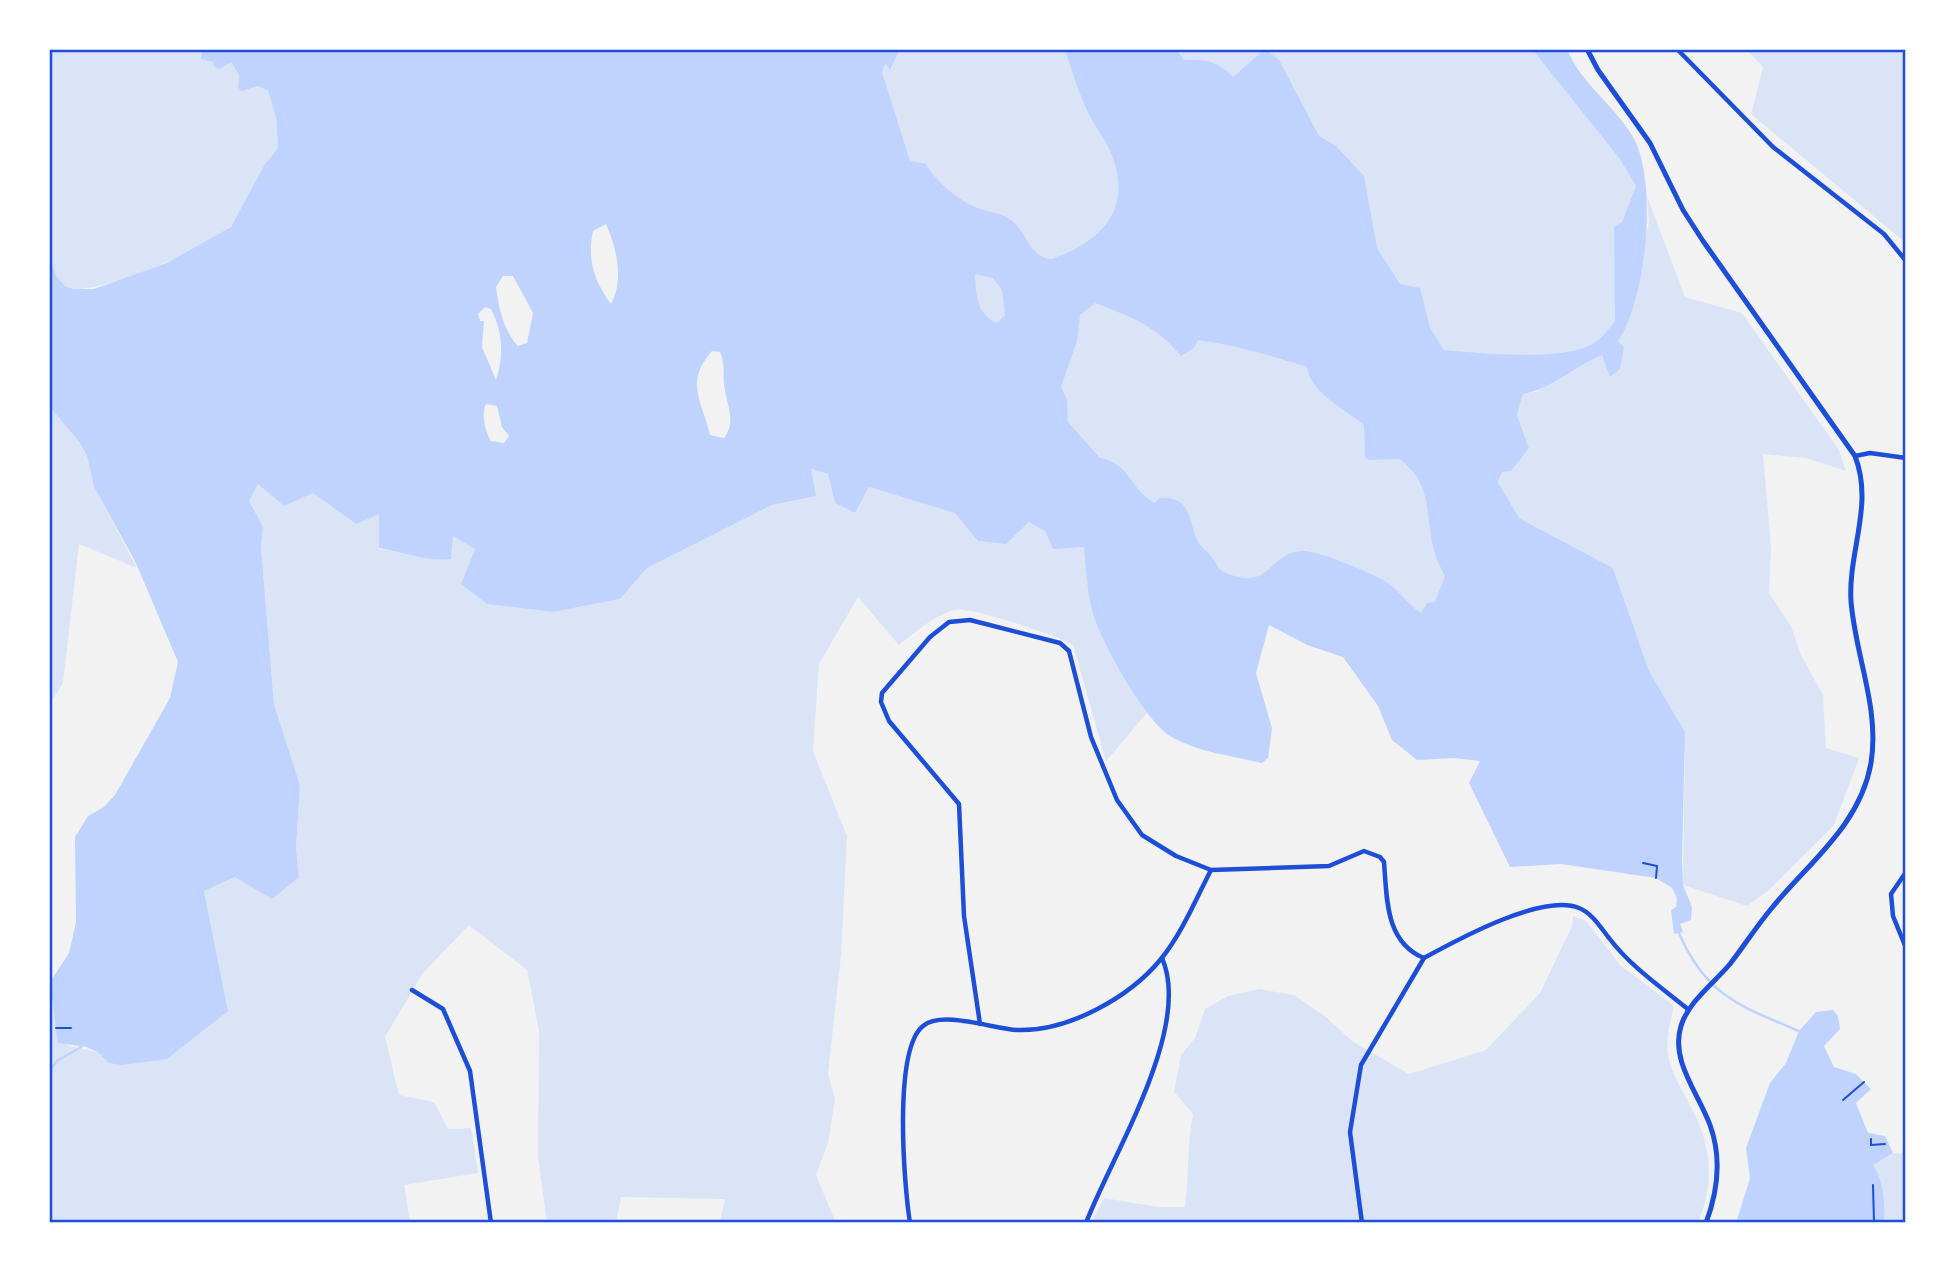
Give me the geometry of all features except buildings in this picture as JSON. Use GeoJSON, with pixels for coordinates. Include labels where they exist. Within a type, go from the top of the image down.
{"type":"FeatureCollection","features":[{"type":"Feature","properties":{"kind":"street"},"geometry":{"type":"LineString","coordinates":[[1587,49],[1598,70],[1650,143],[1683,210],[1703,241],[1855,456],[1862,475],[1864,504],[1851,600],[1872,718],[1871,764],[1859,798],[1842,831],[1772,908],[1729,965],[1689,1010],[1681,1026],[1678,1044],[1681,1061],[1712,1128],[1717,1158],[1717,1185],[1706,1223]]}},
{"type":"Feature","properties":{"kind":"street"},"geometry":{"type":"LineString","coordinates":[[1677,49],[1773,148],[1884,234],[1906,261]]}},
{"type":"Feature","properties":{"kind":"street"},"geometry":{"type":"LineString","coordinates":[[1906,379],[1906,401]]}},
{"type":"Feature","properties":{"kind":"street"},"geometry":{"type":"LineString","coordinates":[[1855,456],[1870,453],[1906,458]]}},
{"type":"Feature","properties":{"kind":"street"},"geometry":{"type":"LineString","coordinates":[[980,1024],[964,916],[959,804],[889,721],[881,702],[892,680],[930,637],[949,622],[970,620],[1060,643],[1069,651],[1091,737],[1117,800],[1142,835],[1176,856],[1211,870],[1300,870],[1329,866],[1364,851],[1373,853],[1384,862],[1393,929],[1403,946],[1424,958]]}},
{"type":"Feature","properties":{"kind":"street"},"geometry":{"type":"LineString","coordinates":[[910,1223],[902,1137],[910,1043],[922,1027],[929,1022],[948,1020],[1017,1030],[1065,1023],[1111,999],[1142,978],[1162,958],[1211,870]]}},
{"type":"Feature","properties":{"kind":"street"},"geometry":{"type":"LineString","coordinates":[[1906,872],[1891,894],[1893,916],[1906,948]]}},
{"type":"Feature","properties":{"kind":"street"},"geometry":{"type":"LineString","coordinates":[[1362,1223],[1350,1132],[1361,1065],[1424,958],[1479,928],[1553,906],[1578,907],[1589,914],[1631,964],[1689,1010]]}},
{"type":"Feature","properties":{"kind":"street"},"geometry":{"type":"LineString","coordinates":[[1086,1223],[1151,1078],[1164,1034],[1168,992],[1167,971],[1162,958]]}},
{"type":"Feature","properties":{"kind":"street"},"geometry":{"type":"LineString","coordinates":[[412,990],[443,1009],[470,1071],[491,1223]]}},
{"type":"Feature","properties":{"kind":"path"},"geometry":{"type":"LineString","coordinates":[[1643,863],[1657,866],[1656,878]]}},
{"type":"Feature","properties":{"kind":"path"},"geometry":{"type":"LineString","coordinates":[[56,1028],[71,1028]]}},
{"type":"Feature","properties":{"kind":"path"},"geometry":{"type":"LineString","coordinates":[[1843,1100],[1864,1082]]}},
{"type":"Feature","properties":{"kind":"path"},"geometry":{"type":"LineString","coordinates":[[1871,1139],[1871,1145],[1885,1144]]}},
{"type":"Feature","properties":{"kind":"path"},"geometry":{"type":"LineString","coordinates":[[1873,1185],[1874,1223]]}},
{"type":"Feature","properties":{"kind":"path"},"geometry":{"type":"LineString","coordinates":[[1873,1197],[1881,1197]]}},
{"type":"Feature","properties":{"kind":"shaded area"},"geometry":{"type":"Polygon","coordinates":[[[49,49],[202,49],[201,54],[213,62],[231,62],[239,75],[238,88],[242,91],[258,86],[268,91],[276,117],[278,148],[266,163],[231,226],[201,246],[127,278],[84,289],[70,288],[62,283],[49,258],[49,49]]]}},
{"type":"Feature","properties":{"kind":"shaded area"},"geometry":{"type":"Polygon","coordinates":[[[603,49],[1554,49],[1625,144],[1623,163],[1636,186],[1622,222],[1614,257],[1617,341],[1649,223],[1647,196],[1685,297],[1742,313],[1839,450],[1846,471],[1806,458],[1763,454],[1771,547],[1769,593],[1791,626],[1801,655],[1823,695],[1826,748],[1859,758],[1834,825],[1768,891],[1747,906],[1683,885],[1685,732],[1649,671],[1613,568],[1519,518],[1498,482],[1502,472],[1529,448],[1517,415],[1523,394],[1540,391],[1469,376],[1538,693],[1178,576],[603,49]]]}},
{"type":"Feature","properties":{"kind":"shaded area"},"geometry":{"type":"Polygon","coordinates":[[[1746,49],[1906,49],[1906,243],[1751,114],[1763,67],[1746,49]]]}},
{"type":"Feature","properties":{"kind":"shaded area"},"geometry":{"type":"Polygon","coordinates":[[[49,406],[80,443],[87,456],[94,487],[137,568],[79,544],[63,683],[49,705],[49,406]]]}},
{"type":"Feature","properties":{"kind":"shaded area"},"geometry":{"type":"Polygon","coordinates":[[[810,469],[828,474],[835,503],[855,513],[869,487],[956,513],[978,541],[1006,544],[1029,522],[1085,546],[1091,589],[1106,633],[1125,675],[1147,713],[1106,761],[1073,645],[1013,622],[976,612],[954,610],[939,616],[899,645],[858,597],[819,664],[813,751],[847,836],[841,955],[828,1074],[835,1099],[828,1143],[816,1175],[836,1223],[720,1223],[725,1199],[621,1197],[616,1223],[547,1223],[538,1157],[539,1031],[527,970],[469,925],[423,973],[385,1037],[399,1095],[434,1102],[448,1129],[471,1128],[478,1173],[404,1185],[410,1223],[49,1223],[49,1002],[52,1000],[59,1035],[68,1046],[98,1052],[228,1011],[204,891],[235,877],[299,877],[296,848],[300,785],[274,704],[261,547],[263,527],[248,501],[256,477],[313,493],[356,524],[379,513],[379,549],[424,558],[451,558],[453,536],[475,548],[461,584],[487,604],[553,612],[620,599],[647,568],[772,505],[815,496],[810,469]]]}},
{"type":"Feature","properties":{"kind":"shaded area"},"geometry":{"type":"Polygon","coordinates":[[[1573,916],[1586,921],[1620,965],[1674,1006],[1668,1036],[1670,1061],[1698,1122],[1709,1165],[1707,1194],[1697,1223],[1091,1223],[1104,1198],[1158,1207],[1185,1207],[1193,1114],[1174,1092],[1181,1055],[1195,1038],[1205,1009],[1228,996],[1259,989],[1294,995],[1326,1017],[1352,1041],[1409,1074],[1486,1050],[1540,993],[1572,926],[1573,916]]]}},
{"type":"Feature","properties":{"kind":"shaded area"},"geometry":{"type":"Polygon","coordinates":[[[1893,1153],[1906,1154],[1906,1214],[1902,1214],[1904,1223],[1882,1223],[1873,1165],[1893,1153]]]}},
{"type":"Feature","properties":{"kind":"water"},"geometry":{"type":"Polygon","coordinates":[[[202,49],[900,49],[890,70],[885,63],[882,72],[910,161],[926,164],[942,184],[965,202],[1011,220],[1037,254],[1052,259],[1084,244],[1097,234],[1114,209],[1118,194],[1118,177],[1113,158],[1084,103],[1065,49],[1176,49],[1184,60],[1211,62],[1233,77],[1265,49],[1279,60],[1319,136],[1336,146],[1364,176],[1377,248],[1400,284],[1420,288],[1430,328],[1444,350],[1524,355],[1584,348],[1600,339],[1615,321],[1614,227],[1622,222],[1636,186],[1620,159],[1532,49],[1567,49],[1589,84],[1627,127],[1641,159],[1646,184],[1647,212],[1642,271],[1628,323],[1618,341],[1624,347],[1620,369],[1610,377],[1602,355],[1544,387],[1523,394],[1517,415],[1529,448],[1511,471],[1502,472],[1498,482],[1519,518],[1613,568],[1649,671],[1685,732],[1682,859],[1683,885],[1692,907],[1691,920],[1680,924],[1683,932],[1674,934],[1671,910],[1676,907],[1677,898],[1672,888],[1656,878],[1561,864],[1510,867],[1469,783],[1480,761],[1454,758],[1417,760],[1392,740],[1378,706],[1343,657],[1307,645],[1269,625],[1256,673],[1272,728],[1268,758],[1262,763],[1227,756],[1203,750],[1170,736],[1160,728],[1136,697],[1103,639],[1090,602],[1084,547],[1053,549],[1045,531],[1029,522],[1006,544],[978,541],[955,513],[869,487],[855,513],[835,503],[828,474],[811,469],[816,496],[772,505],[647,568],[620,599],[553,612],[487,604],[461,584],[475,549],[453,536],[451,559],[424,558],[379,548],[379,514],[356,524],[313,493],[284,506],[258,484],[249,501],[263,527],[261,547],[274,704],[300,785],[296,848],[299,877],[272,899],[235,877],[204,891],[228,1011],[167,1059],[122,1065],[109,1063],[98,1052],[86,1047],[58,1043],[50,982],[69,953],[76,922],[75,837],[88,816],[104,807],[115,795],[170,698],[178,662],[135,561],[94,487],[87,456],[80,443],[49,406],[49,258],[57,277],[65,286],[73,289],[94,289],[167,263],[231,227],[265,164],[278,148],[276,117],[268,91],[258,86],[242,91],[238,88],[239,75],[231,62],[220,69],[214,67],[213,62],[201,59],[202,49]],[[606,224],[593,231],[593,269],[611,304],[618,275],[616,254],[606,224]],[[975,274],[981,309],[997,323],[1005,315],[1002,290],[993,278],[975,274]],[[503,276],[496,287],[503,318],[518,346],[527,343],[533,313],[513,276],[503,276]],[[1095,303],[1080,315],[1077,341],[1061,387],[1067,400],[1068,422],[1100,458],[1118,466],[1147,498],[1155,503],[1159,498],[1170,498],[1183,505],[1197,540],[1222,571],[1252,578],[1261,575],[1283,557],[1293,553],[1312,552],[1358,568],[1385,581],[1421,613],[1427,603],[1435,602],[1445,576],[1435,553],[1426,500],[1418,479],[1400,459],[1369,460],[1365,457],[1364,425],[1322,393],[1310,377],[1307,367],[1252,351],[1198,340],[1194,348],[1181,356],[1153,330],[1095,303]],[[485,307],[478,314],[480,321],[484,321],[482,347],[496,380],[501,344],[491,309],[485,307]],[[712,351],[699,373],[698,392],[710,435],[724,438],[730,426],[730,415],[720,352],[712,351]],[[486,404],[485,428],[491,441],[504,443],[509,436],[502,427],[497,406],[486,404]]]}},
{"type":"Feature","properties":{"kind":"water"},"geometry":{"type":"Polygon","coordinates":[[[1833,1010],[1838,1016],[1840,1029],[1824,1046],[1834,1067],[1856,1074],[1871,1089],[1856,1103],[1868,1133],[1885,1136],[1893,1153],[1873,1165],[1880,1178],[1883,1193],[1884,1223],[1736,1223],[1750,1178],[1746,1148],[1770,1083],[1786,1063],[1799,1031],[1816,1012],[1833,1010]]]}},
{"type":"Feature","properties":{"kind":"waterway"},"geometry":{"type":"LineString","coordinates":[[1679,933],[1689,954],[1713,985],[1742,1006],[1799,1031]]}},
{"type":"Feature","properties":{"kind":"waterway"},"geometry":{"type":"LineString","coordinates":[[49,1071],[57,1061],[81,1047]]}}]}
